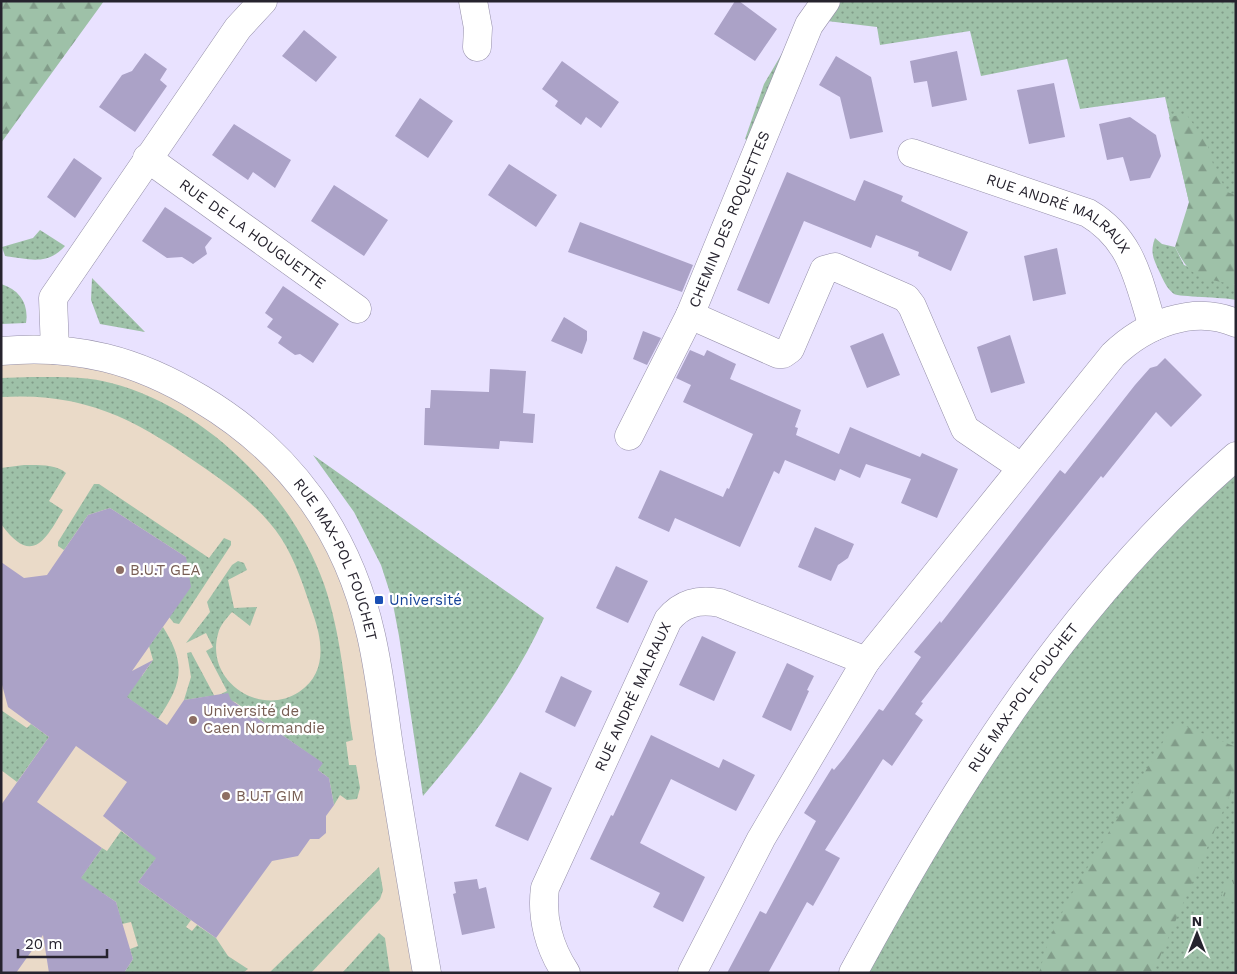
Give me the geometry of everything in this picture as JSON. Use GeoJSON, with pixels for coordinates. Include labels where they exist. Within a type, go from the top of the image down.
{"type":"FeatureCollection","features":[{"type":"Feature","properties":{"kind":"street"},"geometry":{"type":"LineString","coordinates":[[55,350],[53,298],[147,158],[238,28],[263,1]]}},
{"type":"Feature","properties":{"kind":"street"},"geometry":{"type":"LineString","coordinates":[[473,1],[478,28],[477,48]]}},
{"type":"Feature","properties":{"kind":"street","name":"CHEMIN DES ROQUETTES"},"geometry":{"type":"LineString","coordinates":[[630,436],[690,315],[809,25],[826,1]]}},
{"type":"Feature","properties":{"kind":"street","name":"RUE ANDRÉ MALRAUX"},"geometry":{"type":"LineString","coordinates":[[912,153],[1088,213],[1099,220],[1117,236],[1127,251],[1153,327]]}},
{"type":"Feature","properties":{"kind":"street","name":"RUE DE LA HOUGUETTE"},"geometry":{"type":"LineString","coordinates":[[147,158],[357,309]]}},
{"type":"Feature","properties":{"kind":"street"},"geometry":{"type":"LineString","coordinates":[[690,315],[778,354],[790,349],[824,270],[827,268],[835,267],[906,298],[912,306],[964,429],[1021,467]]}},
{"type":"Feature","properties":{"kind":"street"},"geometry":{"type":"LineString","coordinates":[[692,973],[762,839],[866,661],[1113,355],[1126,342],[1153,327],[1188,317],[1208,317],[1236,324]]}},
{"type":"Feature","properties":{"kind":"street","name":"RUE MAX-POL FOUCHET"},"geometry":{"type":"LineString","coordinates":[[1,351],[55,350],[88,353],[118,360],[177,384],[218,409],[271,452],[314,502],[331,528],[354,578],[371,637],[427,973]]}},
{"type":"Feature","properties":{"kind":"street","name":"RUE MAX-POL FOUCHET"},"geometry":{"type":"LineString","coordinates":[[853,973],[925,843],[999,727],[1029,685],[1095,598],[1136,551],[1182,504],[1236,456]]}},
{"type":"Feature","properties":{"kind":"street","name":"RUE ANDRÉ MALRAUX"},"geometry":{"type":"LineString","coordinates":[[566,973],[552,945],[546,924],[543,901],[545,888],[668,620],[674,613],[696,602],[720,604],[866,661]]}},
{"type":"Feature","properties":{"kind":"shaded area","name":"Université de Caen Normandie"},"geometry":{"type":"Polygon","coordinates":[[[55,350],[218,409],[339,542],[427,973],[1,973],[1,351],[55,350]]]}},
{"type":"Feature","properties":{"kind":"green space"},"geometry":{"type":"Polygon","coordinates":[[[1,1],[104,1],[1,143],[1,1]]]}},
{"type":"Feature","properties":{"kind":"green space"},"geometry":{"type":"Polygon","coordinates":[[[809,1],[1236,1],[1236,228],[1189,202],[1165,97],[1080,109],[1067,59],[981,76],[970,31],[880,45],[877,27],[827,21],[809,1]]]}},
{"type":"Feature","properties":{"kind":"green space"},"geometry":{"type":"Polygon","coordinates":[[[794,33],[751,142],[745,139],[764,84],[794,33]]]}},
{"type":"Feature","properties":{"kind":"green space"},"geometry":{"type":"Polygon","coordinates":[[[1186,114],[1207,143],[1213,164],[1227,192],[1236,195],[1236,285],[1199,276],[1187,267],[1175,247],[1189,202],[1169,117],[1186,114]]]}},
{"type":"Feature","properties":{"kind":"green space"},"geometry":{"type":"Polygon","coordinates":[[[40,230],[65,246],[44,259],[37,260],[5,256],[2,247],[33,238],[40,230]]]}},
{"type":"Feature","properties":{"kind":"green space"},"geometry":{"type":"Polygon","coordinates":[[[1155,238],[1162,244],[1175,247],[1184,265],[1236,285],[1236,300],[1174,294],[1165,283],[1154,259],[1152,251],[1155,238]]]}},
{"type":"Feature","properties":{"kind":"green space"},"geometry":{"type":"Polygon","coordinates":[[[92,278],[145,332],[100,324],[91,300],[92,278]]]}},
{"type":"Feature","properties":{"kind":"green space"},"geometry":{"type":"Polygon","coordinates":[[[1,284],[13,290],[22,299],[27,316],[26,323],[1,324],[1,284]]]}},
{"type":"Feature","properties":{"kind":"green space"},"geometry":{"type":"Polygon","coordinates":[[[1,378],[92,379],[111,383],[146,395],[179,412],[211,433],[241,459],[267,487],[290,518],[310,551],[330,603],[339,641],[353,740],[346,742],[349,765],[356,765],[360,788],[357,799],[347,800],[340,795],[334,805],[329,778],[318,770],[322,763],[235,702],[215,697],[227,691],[206,651],[213,647],[206,633],[186,643],[210,612],[207,602],[232,565],[238,561],[244,563],[247,570],[228,580],[234,608],[257,607],[250,626],[232,612],[222,625],[218,634],[216,651],[220,666],[227,679],[239,690],[252,697],[268,700],[284,699],[299,692],[308,684],[318,666],[320,656],[319,635],[295,565],[274,528],[247,500],[227,484],[158,437],[134,424],[111,413],[60,399],[1,397],[1,378]]]}},
{"type":"Feature","properties":{"kind":"green space"},"geometry":{"type":"Polygon","coordinates":[[[313,455],[544,618],[505,689],[458,754],[423,796],[392,599],[381,565],[354,512],[313,455]]]}},
{"type":"Feature","properties":{"kind":"green space"},"geometry":{"type":"Polygon","coordinates":[[[1236,456],[1236,973],[853,973],[999,727],[1236,456]]]}},
{"type":"Feature","properties":{"kind":"green space"},"geometry":{"type":"Polygon","coordinates":[[[24,465],[52,467],[66,473],[49,501],[63,510],[43,540],[36,545],[29,546],[21,544],[11,537],[1,524],[1,468],[24,465]]]}},
{"type":"Feature","properties":{"kind":"green space"},"geometry":{"type":"Polygon","coordinates":[[[94,484],[99,484],[209,558],[224,538],[231,541],[231,545],[179,624],[174,623],[169,617],[186,557],[110,508],[88,515],[64,550],[58,546],[58,542],[94,484]]]}},
{"type":"Feature","properties":{"kind":"green space"},"geometry":{"type":"Polygon","coordinates":[[[163,627],[176,652],[178,674],[172,695],[158,719],[115,689],[122,679],[142,676],[153,660],[149,646],[163,627]]]}},
{"type":"Feature","properties":{"kind":"green space"},"geometry":{"type":"Polygon","coordinates":[[[191,652],[215,697],[184,700],[191,677],[187,653],[191,652]]]}},
{"type":"Feature","properties":{"kind":"green space"},"geometry":{"type":"Polygon","coordinates":[[[1,710],[27,728],[31,724],[49,737],[17,782],[1,770],[1,710]]]}},
{"type":"Feature","properties":{"kind":"green space"},"geometry":{"type":"Polygon","coordinates":[[[1175,722],[1236,747],[1236,781],[1153,973],[1039,973],[1049,939],[1071,895],[1175,722]]]}},
{"type":"Feature","properties":{"kind":"green space"},"geometry":{"type":"Polygon","coordinates":[[[121,831],[143,847],[161,852],[138,882],[191,920],[186,927],[192,931],[197,925],[216,938],[228,956],[248,969],[243,973],[124,973],[133,959],[130,949],[138,946],[131,922],[122,924],[116,902],[104,894],[88,896],[75,886],[102,848],[107,851],[121,831]]]}},
{"type":"Feature","properties":{"kind":"green space"},"geometry":{"type":"Polygon","coordinates":[[[1236,863],[1236,903],[1221,896],[1236,863]]]}},
{"type":"Feature","properties":{"kind":"green space"},"geometry":{"type":"Polygon","coordinates":[[[379,867],[383,890],[380,899],[311,973],[269,973],[379,867]]]}},
{"type":"Feature","properties":{"kind":"green space"},"geometry":{"type":"Polygon","coordinates":[[[379,933],[385,938],[390,973],[342,973],[379,933]]]}},
{"type":"Feature","properties":{"kind":"building"},"geometry":{"type":"Polygon","coordinates":[[[735,1],[739,1],[777,29],[755,61],[714,34],[735,1]]]}},
{"type":"Feature","properties":{"kind":"building"},"geometry":{"type":"Polygon","coordinates":[[[304,30],[337,57],[316,82],[282,56],[304,30]]]}},
{"type":"Feature","properties":{"kind":"building"},"geometry":{"type":"Polygon","coordinates":[[[957,51],[967,100],[932,107],[927,81],[914,83],[910,61],[957,51]]]}},
{"type":"Feature","properties":{"kind":"building"},"geometry":{"type":"Polygon","coordinates":[[[145,53],[167,69],[160,80],[167,86],[135,132],[99,107],[122,75],[132,71],[145,53]]]}},
{"type":"Feature","properties":{"kind":"building"},"geometry":{"type":"Polygon","coordinates":[[[836,56],[871,77],[883,132],[850,139],[840,97],[819,85],[836,56]]]}},
{"type":"Feature","properties":{"kind":"building"},"geometry":{"type":"Polygon","coordinates":[[[562,61],[619,102],[601,128],[586,117],[581,125],[555,106],[558,101],[542,89],[562,61]]]}},
{"type":"Feature","properties":{"kind":"building"},"geometry":{"type":"Polygon","coordinates":[[[1054,83],[1065,137],[1029,144],[1017,90],[1054,83]]]}},
{"type":"Feature","properties":{"kind":"building"},"geometry":{"type":"Polygon","coordinates":[[[420,98],[453,121],[428,158],[395,136],[420,98]]]}},
{"type":"Feature","properties":{"kind":"building"},"geometry":{"type":"Polygon","coordinates":[[[1130,117],[1156,135],[1161,156],[1150,178],[1130,181],[1123,157],[1107,160],[1099,124],[1130,117]]]}},
{"type":"Feature","properties":{"kind":"building"},"geometry":{"type":"Polygon","coordinates":[[[234,124],[291,160],[275,188],[253,172],[248,180],[212,155],[234,124]]]}},
{"type":"Feature","properties":{"kind":"building"},"geometry":{"type":"Polygon","coordinates":[[[74,158],[102,178],[75,218],[47,197],[74,158]]]}},
{"type":"Feature","properties":{"kind":"building"},"geometry":{"type":"Polygon","coordinates":[[[509,164],[557,195],[536,227],[488,195],[509,164]]]}},
{"type":"Feature","properties":{"kind":"building"},"geometry":{"type":"Polygon","coordinates":[[[787,172],[855,201],[864,180],[903,196],[901,201],[968,232],[951,271],[918,256],[919,252],[876,235],[871,248],[804,221],[769,304],[737,290],[787,172]]]}},
{"type":"Feature","properties":{"kind":"building"},"geometry":{"type":"Polygon","coordinates":[[[334,185],[388,220],[364,256],[311,221],[334,185]]]}},
{"type":"Feature","properties":{"kind":"building"},"geometry":{"type":"Polygon","coordinates":[[[165,207],[212,238],[205,247],[207,254],[193,264],[182,257],[167,258],[142,241],[165,207]]]}},
{"type":"Feature","properties":{"kind":"building"},"geometry":{"type":"Polygon","coordinates":[[[580,222],[693,265],[682,292],[568,252],[580,222]]]}},
{"type":"Feature","properties":{"kind":"building"},"geometry":{"type":"Polygon","coordinates":[[[1057,248],[1066,294],[1033,301],[1024,256],[1057,248]]]}},
{"type":"Feature","properties":{"kind":"building"},"geometry":{"type":"Polygon","coordinates":[[[283,286],[339,324],[313,363],[300,354],[295,355],[278,343],[282,337],[267,327],[273,319],[265,313],[283,286]]]}},
{"type":"Feature","properties":{"kind":"building"},"geometry":{"type":"Polygon","coordinates":[[[564,317],[587,331],[587,340],[582,354],[551,341],[564,317]]]}},
{"type":"Feature","properties":{"kind":"building"},"geometry":{"type":"Polygon","coordinates":[[[643,331],[661,338],[647,365],[633,359],[643,331]]]}},
{"type":"Feature","properties":{"kind":"building"},"geometry":{"type":"Polygon","coordinates":[[[883,333],[900,375],[867,388],[850,346],[883,333]]]}},
{"type":"Feature","properties":{"kind":"building"},"geometry":{"type":"Polygon","coordinates":[[[1010,335],[1025,383],[991,393],[977,347],[1010,335]]]}},
{"type":"Feature","properties":{"kind":"building"},"geometry":{"type":"Polygon","coordinates":[[[690,350],[704,356],[707,350],[736,364],[730,379],[801,410],[795,427],[798,428],[796,435],[839,454],[850,427],[920,457],[922,453],[958,469],[937,518],[901,503],[911,479],[866,464],[860,478],[840,469],[835,481],[785,460],[779,474],[774,471],[740,547],[675,518],[669,532],[638,518],[660,470],[723,497],[727,488],[729,489],[753,434],[683,402],[691,385],[676,378],[690,350]]]}},
{"type":"Feature","properties":{"kind":"building"},"geometry":{"type":"Polygon","coordinates":[[[1165,358],[1202,395],[1171,427],[1156,412],[1103,478],[1101,476],[921,702],[923,703],[915,714],[923,720],[892,766],[883,759],[825,850],[840,858],[813,906],[807,902],[768,973],[727,973],[760,911],[766,914],[816,821],[804,813],[832,768],[834,770],[844,758],[879,709],[883,711],[921,657],[914,652],[940,621],[941,623],[1060,470],[1065,474],[1135,385],[1150,368],[1157,366],[1165,358]]]}},
{"type":"Feature","properties":{"kind":"building"},"geometry":{"type":"Polygon","coordinates":[[[490,369],[526,371],[523,413],[535,414],[533,443],[500,441],[499,449],[424,445],[425,408],[430,408],[431,390],[489,392],[490,369]]]}},
{"type":"Feature","properties":{"kind":"building"},"geometry":{"type":"Polygon","coordinates":[[[110,508],[186,557],[191,587],[132,671],[153,660],[127,697],[167,725],[184,700],[228,693],[231,700],[323,763],[318,770],[329,778],[334,805],[326,816],[326,833],[319,839],[310,839],[298,856],[272,861],[216,938],[138,882],[156,858],[103,816],[127,782],[76,746],[37,802],[102,848],[81,878],[116,902],[133,959],[124,973],[49,973],[43,935],[16,973],[1,973],[1,805],[49,737],[8,707],[1,681],[1,562],[24,578],[47,575],[88,515],[110,508]]]}},
{"type":"Feature","properties":{"kind":"building"},"geometry":{"type":"Polygon","coordinates":[[[815,527],[854,544],[848,558],[838,565],[831,581],[798,567],[815,527]]]}},
{"type":"Feature","properties":{"kind":"building"},"geometry":{"type":"Polygon","coordinates":[[[616,566],[648,581],[628,623],[596,608],[616,566]]]}},
{"type":"Feature","properties":{"kind":"building"},"geometry":{"type":"Polygon","coordinates":[[[702,636],[736,652],[714,701],[679,685],[702,636]]]}},
{"type":"Feature","properties":{"kind":"building"},"geometry":{"type":"Polygon","coordinates":[[[787,663],[814,676],[791,731],[762,717],[787,663]]]}},
{"type":"Feature","properties":{"kind":"building"},"geometry":{"type":"Polygon","coordinates":[[[561,676],[592,691],[575,727],[545,712],[561,676]]]}},
{"type":"Feature","properties":{"kind":"building"},"geometry":{"type":"Polygon","coordinates":[[[651,735],[719,768],[723,759],[755,775],[736,811],[671,779],[640,843],[705,877],[683,922],[653,907],[660,893],[590,859],[611,815],[613,816],[651,735]]]}},
{"type":"Feature","properties":{"kind":"building"},"geometry":{"type":"Polygon","coordinates":[[[520,772],[552,788],[528,841],[495,826],[520,772]]]}},
{"type":"Feature","properties":{"kind":"building"},"geometry":{"type":"Polygon","coordinates":[[[477,879],[479,889],[486,887],[495,928],[462,935],[453,894],[456,893],[454,882],[477,879]]]}},
{"type":"Feature","properties":{"kind":"place","name":"B.U.T GEA"},"geometry":{"type":"Point","coordinates":[120,570]}},
{"type":"Feature","properties":{"kind":"place","name":"Université"},"geometry":{"type":"Point","coordinates":[379,600]}},
{"type":"Feature","properties":{"kind":"place","name":"Université de Caen Normandie"},"geometry":{"type":"Point","coordinates":[193,720]}},
{"type":"Feature","properties":{"kind":"place","name":"B.U.T GIM"},"geometry":{"type":"Point","coordinates":[226,796]}}]}
